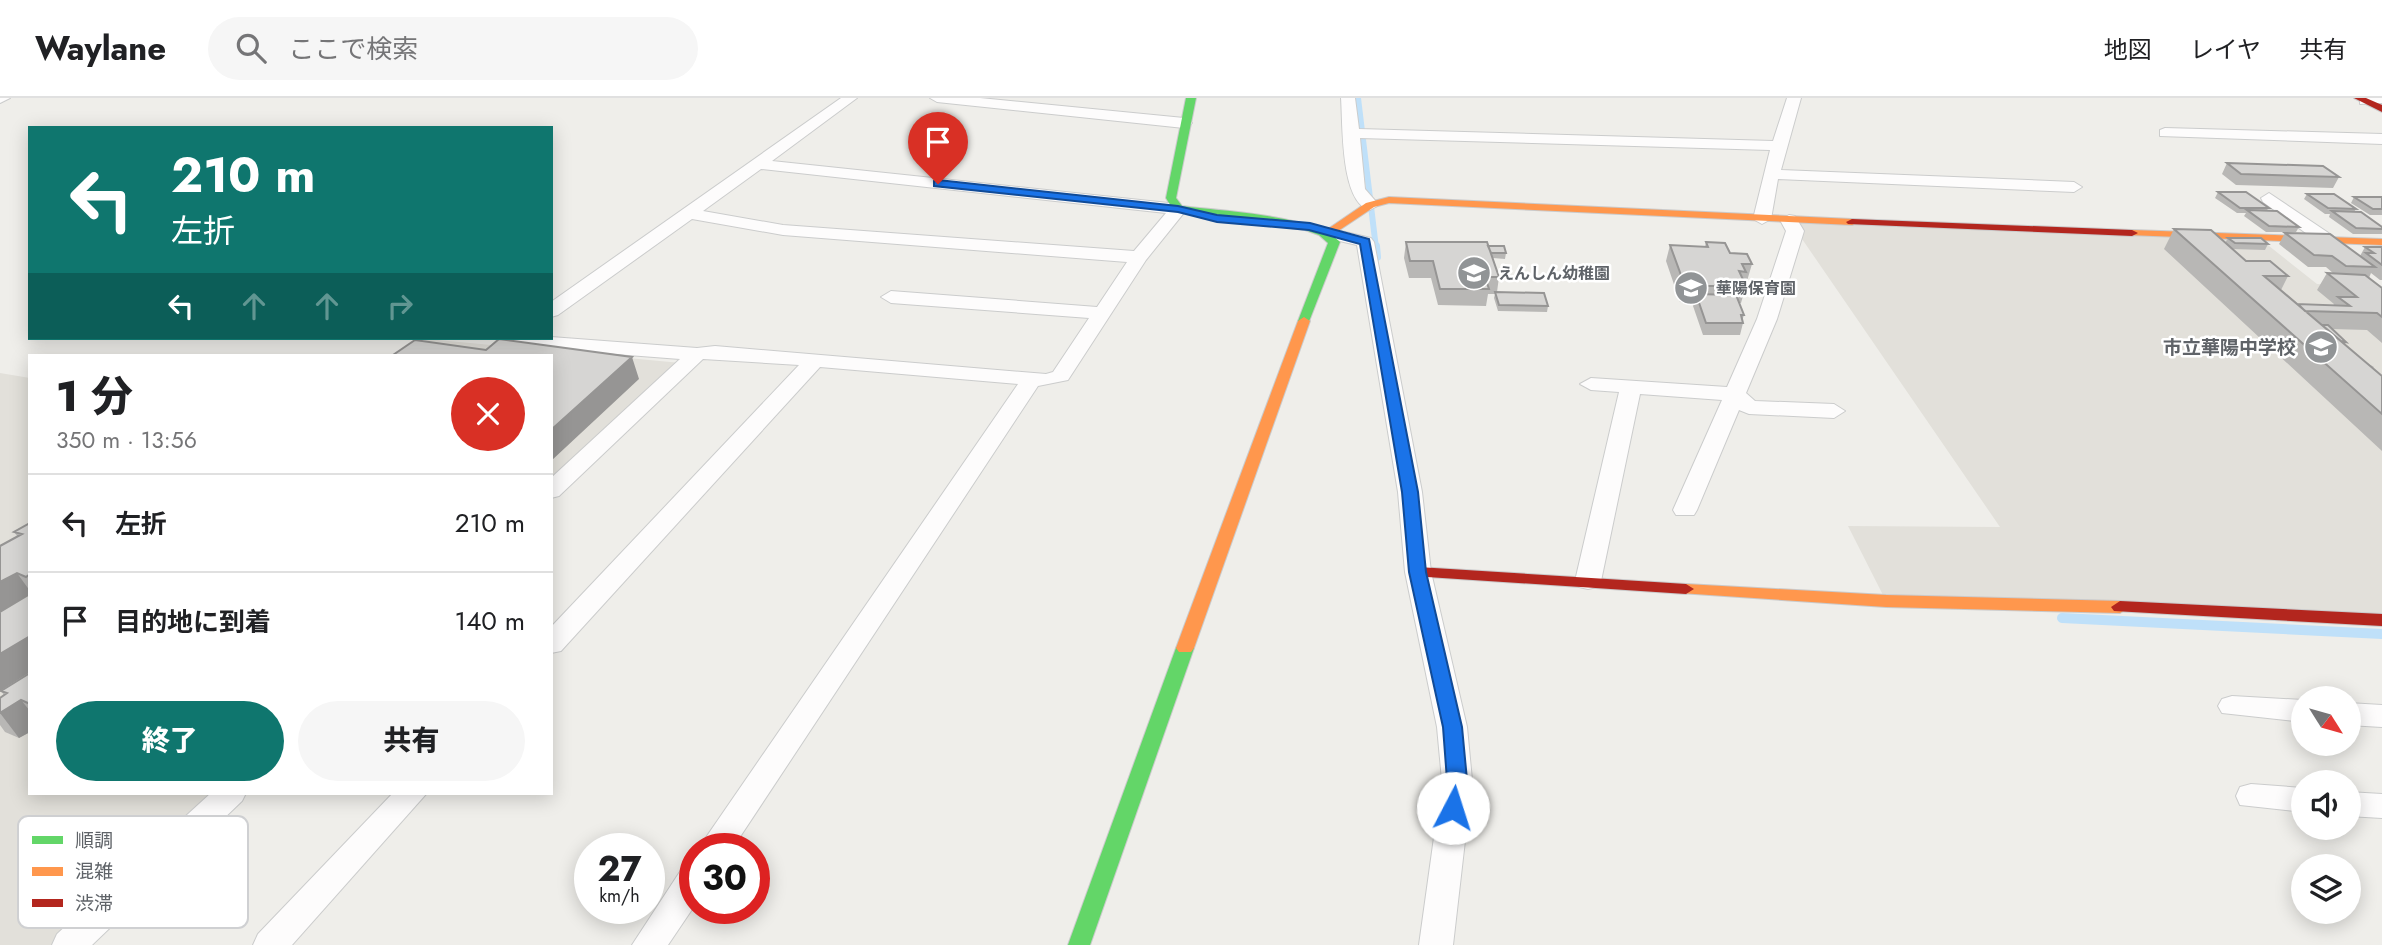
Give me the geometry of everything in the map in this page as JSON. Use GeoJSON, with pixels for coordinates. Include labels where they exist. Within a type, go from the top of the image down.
{"type":"FeatureCollection","features":[{"type":"Feature","properties":{"kind":"street"},"geometry":{"type":"LineString","coordinates":[[553,310],[849,98]]}},
{"type":"Feature","properties":{"kind":"street"},"geometry":{"type":"LineString","coordinates":[[937,98],[1184,123]]}},
{"type":"Feature","properties":{"kind":"street"},"geometry":{"type":"LineString","coordinates":[[1178,209],[1171,198],[1171,187],[1191,98]]}},
{"type":"Feature","properties":{"kind":"street"},"geometry":{"type":"LineString","coordinates":[[1348,98],[1357,190],[1370,205]]}},
{"type":"Feature","properties":{"kind":"street"},"geometry":{"type":"LineString","coordinates":[[1762,219],[1771,173],[1794,98]]}},
{"type":"Feature","properties":{"kind":"street"},"geometry":{"type":"LineString","coordinates":[[2362,99],[2382,99]]}},
{"type":"Feature","properties":{"kind":"street"},"geometry":{"type":"LineString","coordinates":[[2362,99],[2382,109]]}},
{"type":"Feature","properties":{"kind":"street"},"geometry":{"type":"LineString","coordinates":[[1350,132],[1779,146]]}},
{"type":"Feature","properties":{"kind":"street"},"geometry":{"type":"LineString","coordinates":[[2165,133],[2382,139]]}},
{"type":"Feature","properties":{"kind":"street"},"geometry":{"type":"LineString","coordinates":[[757,164],[1178,209],[1217,218],[1310,227],[1365,242],[1369,250],[1371,288],[1410,492],[1418,572],[1452,727],[1457,780],[1436,945]]}},
{"type":"Feature","properties":{"kind":"street"},"geometry":{"type":"LineString","coordinates":[[1771,173],[1798,177],[2074,187]]}},
{"type":"Feature","properties":{"kind":"street"},"geometry":{"type":"LineString","coordinates":[[2269,198],[2328,240]]}},
{"type":"Feature","properties":{"kind":"street"},"geometry":{"type":"LineString","coordinates":[[1328,233],[1370,205],[1389,200],[1762,219],[2382,242]]}},
{"type":"Feature","properties":{"kind":"street"},"geometry":{"type":"LineString","coordinates":[[511,340],[697,354],[715,352],[1031,380],[1061,376],[1139,257],[1178,209]]}},
{"type":"Feature","properties":{"kind":"street"},"geometry":{"type":"LineString","coordinates":[[688,213],[783,230],[1139,257]]}},
{"type":"Feature","properties":{"kind":"street"},"geometry":{"type":"LineString","coordinates":[[1685,510],[1767,319],[1795,231],[1788,220]]}},
{"type":"Feature","properties":{"kind":"street"},"geometry":{"type":"LineString","coordinates":[[1079,945],[1262,431],[1335,242],[1328,233]]}},
{"type":"Feature","properties":{"kind":"street"},"geometry":{"type":"LineString","coordinates":[[891,297],[1103,313]]}},
{"type":"Feature","properties":{"kind":"street"},"geometry":{"type":"LineString","coordinates":[[553,489],[697,354]]}},
{"type":"Feature","properties":{"kind":"street"},"geometry":{"type":"LineString","coordinates":[[553,642],[814,361]]}},
{"type":"Feature","properties":{"kind":"street"},"geometry":{"type":"LineString","coordinates":[[725,833],[1031,380]]}},
{"type":"Feature","properties":{"kind":"street"},"geometry":{"type":"LineString","coordinates":[[1591,384],[1735,394],[1749,407],[1834,411]]}},
{"type":"Feature","properties":{"kind":"street"},"geometry":{"type":"LineString","coordinates":[[1588,581],[1631,387]]}},
{"type":"Feature","properties":{"kind":"street"},"geometry":{"type":"LineString","coordinates":[[1418,572],[1886,601],[2211,609],[2382,620]]}},
{"type":"Feature","properties":{"kind":"street"},"geometry":{"type":"LineString","coordinates":[[2232,706],[2291,710]]}},
{"type":"Feature","properties":{"kind":"street"},"geometry":{"type":"LineString","coordinates":[[2361,715],[2382,716]]}},
{"type":"Feature","properties":{"kind":"street"},"geometry":{"type":"LineString","coordinates":[[206,816],[229,795]]}},
{"type":"Feature","properties":{"kind":"street"},"geometry":{"type":"LineString","coordinates":[[270,945],[410,795]]}},
{"type":"Feature","properties":{"kind":"street"},"geometry":{"type":"LineString","coordinates":[[2251,796],[2291,799]]}},
{"type":"Feature","properties":{"kind":"street"},"geometry":{"type":"LineString","coordinates":[[2361,805],[2382,806]]}},
{"type":"Feature","properties":{"kind":"street"},"geometry":{"type":"LineString","coordinates":[[649,945],[679,901]]}},
{"type":"Feature","properties":{"kind":"street"},"geometry":{"type":"LineString","coordinates":[[69,945],[87,928]]}},
{"type":"Feature","properties":{"kind":"shaded area"},"geometry":{"type":"Polygon","coordinates":[[[1789,220],[2259,238],[2317,284],[2382,287],[2382,620],[1886,601],[1848,526],[2000,527],[1789,220]]]}},
{"type":"Feature","properties":{"kind":"shaded area"},"geometry":{"type":"Polygon","coordinates":[[[425,340],[438,340],[681,363],[553,484],[553,354],[402,354],[425,340]]]}},
{"type":"Feature","properties":{"kind":"shaded area"},"geometry":{"type":"Polygon","coordinates":[[[0,373],[28,378],[28,795],[226,795],[204,816],[18,816],[18,928],[85,928],[67,945],[0,945],[0,373]]]}},
{"type":"Feature","properties":{"kind":"building"},"geometry":{"type":"Polygon","coordinates":[[[2227,163],[2323,166],[2339,177],[2241,174],[2227,163]]]}},
{"type":"Feature","properties":{"kind":"building"},"geometry":{"type":"Polygon","coordinates":[[[2218,192],[2246,192],[2269,208],[2240,208],[2218,192]]]}},
{"type":"Feature","properties":{"kind":"building"},"geometry":{"type":"Polygon","coordinates":[[[2307,194],[2334,194],[2356,209],[2328,208],[2307,194]]]}},
{"type":"Feature","properties":{"kind":"building"},"geometry":{"type":"Polygon","coordinates":[[[2354,197],[2382,197],[2382,209],[2373,209],[2354,197]]]}},
{"type":"Feature","properties":{"kind":"building"},"geometry":{"type":"Polygon","coordinates":[[[2247,210],[2277,211],[2299,227],[2269,226],[2247,210]]]}},
{"type":"Feature","properties":{"kind":"building"},"geometry":{"type":"Polygon","coordinates":[[[2332,211],[2361,212],[2382,229],[2356,228],[2332,211]]]}},
{"type":"Feature","properties":{"kind":"building"},"geometry":{"type":"Polygon","coordinates":[[[2174,229],[2211,230],[2246,261],[2270,261],[2288,276],[2264,276],[2382,376],[2382,414],[2174,229]]]}},
{"type":"Feature","properties":{"kind":"building"},"geometry":{"type":"Polygon","coordinates":[[[2285,233],[2330,234],[2375,267],[2346,266],[2332,256],[2314,255],[2285,233]]]}},
{"type":"Feature","properties":{"kind":"building"},"geometry":{"type":"Polygon","coordinates":[[[2228,238],[2261,238],[2268,244],[2235,243],[2228,238]]]}},
{"type":"Feature","properties":{"kind":"building"},"geometry":{"type":"Polygon","coordinates":[[[1406,242],[1487,242],[1499,277],[1485,277],[1489,289],[1440,289],[1433,261],[1410,261],[1406,242]]]}},
{"type":"Feature","properties":{"kind":"building"},"geometry":{"type":"Polygon","coordinates":[[[1706,242],[1725,243],[1730,253],[1747,254],[1752,264],[1742,264],[1746,272],[1739,271],[1746,286],[1685,286],[1670,245],[1708,247],[1706,242]]]}},
{"type":"Feature","properties":{"kind":"building"},"geometry":{"type":"Polygon","coordinates":[[[1488,246],[1504,246],[1506,253],[1491,253],[1488,246]]]}},
{"type":"Feature","properties":{"kind":"building"},"geometry":{"type":"Polygon","coordinates":[[[2365,247],[2382,247],[2382,265],[2366,253],[2374,253],[2365,247]]]}},
{"type":"Feature","properties":{"kind":"building"},"geometry":{"type":"Polygon","coordinates":[[[2327,273],[2365,275],[2382,288],[2382,317],[2377,313],[2305,311],[2298,304],[2350,306],[2338,297],[2357,297],[2327,273]]]}},
{"type":"Feature","properties":{"kind":"building"},"geometry":{"type":"Polygon","coordinates":[[[1495,292],[1544,293],[1548,306],[1499,305],[1495,292]]]}},
{"type":"Feature","properties":{"kind":"building"},"geometry":{"type":"Polygon","coordinates":[[[1696,294],[1736,295],[1744,315],[1741,315],[1743,323],[1706,323],[1696,294]]]}},
{"type":"Feature","properties":{"kind":"building"},"geometry":{"type":"Polygon","coordinates":[[[2322,325],[2328,325],[2346,342],[2341,341],[2322,325]]]}},
{"type":"Feature","properties":{"kind":"building"},"geometry":{"type":"Polygon","coordinates":[[[415,340],[486,350],[498,340],[506,340],[632,357],[553,428],[553,354],[394,354],[415,340]]]}},
{"type":"Feature","properties":{"kind":"building"},"geometry":{"type":"Polygon","coordinates":[[[28,524],[28,576],[17,573],[0,582],[0,546],[22,534],[14,532],[28,524]]]}},
{"type":"Feature","properties":{"kind":"building"},"geometry":{"type":"Polygon","coordinates":[[[28,595],[28,637],[0,654],[0,612],[28,595]]]}},
{"type":"Feature","properties":{"kind":"building"},"geometry":{"type":"Polygon","coordinates":[[[28,674],[28,703],[21,700],[0,713],[0,698],[7,693],[1,691],[28,674]]]}},
{"type":"Feature","properties":{"kind":"waterway"},"geometry":{"type":"LineString","coordinates":[[1358,98],[1376,248]]}},
{"type":"Feature","properties":{"kind":"waterway"},"geometry":{"type":"LineString","coordinates":[[1376,246],[1377,257]]}},
{"type":"Feature","properties":{"kind":"waterway"},"geometry":{"type":"LineString","coordinates":[[2062,618],[2382,634]]}},
{"type":"Feature","properties":{"kind":"traffic: fast"},"geometry":{"type":"LineString","coordinates":[[1191,98],[1171,198],[1178,209],[1307,227],[1323,233],[1334,242],[1304,321]]}},
{"type":"Feature","properties":{"kind":"traffic: fast"},"geometry":{"type":"LineString","coordinates":[[1079,945],[1185,648]]}},
{"type":"Feature","properties":{"kind":"traffic: slow"},"geometry":{"type":"LineString","coordinates":[[1328,233],[1370,205],[1389,200],[1852,222]]}},
{"type":"Feature","properties":{"kind":"traffic: slow"},"geometry":{"type":"LineString","coordinates":[[2132,233],[2382,242]]}},
{"type":"Feature","properties":{"kind":"traffic: slow"},"geometry":{"type":"LineString","coordinates":[[1185,648],[1304,321]]}},
{"type":"Feature","properties":{"kind":"traffic: slow"},"geometry":{"type":"LineString","coordinates":[[1686,589],[1886,601],[2120,607]]}},
{"type":"Feature","properties":{"kind":"traffic: jam"},"geometry":{"type":"LineString","coordinates":[[2359,98],[2382,109]]}},
{"type":"Feature","properties":{"kind":"traffic: jam"},"geometry":{"type":"LineString","coordinates":[[1852,222],[2132,233]]}},
{"type":"Feature","properties":{"kind":"traffic: jam"},"geometry":{"type":"LineString","coordinates":[[1418,572],[1686,589]]}},
{"type":"Feature","properties":{"kind":"traffic: jam"},"geometry":{"type":"LineString","coordinates":[[2120,607],[2382,620]]}},
{"type":"Feature","properties":{"kind":"place","name":"えんしん幼稚園"},"geometry":{"type":"Point","coordinates":[1474,273]}},
{"type":"Feature","properties":{"kind":"place","name":"華陽保育園"},"geometry":{"type":"Point","coordinates":[1691,288]}},
{"type":"Feature","properties":{"kind":"place","name":"市立華陽中学校"},"geometry":{"type":"Point","coordinates":[2321,347]}},
{"type":"Feature","properties":{"kind":"route"},"geometry":{"type":"LineString","coordinates":[[938,184],[1178,209],[1194,215],[1310,227],[1365,242],[1369,250],[1371,288],[1387,359],[1410,492],[1418,572],[1452,727],[1457,780],[1453,808]]}}]}
